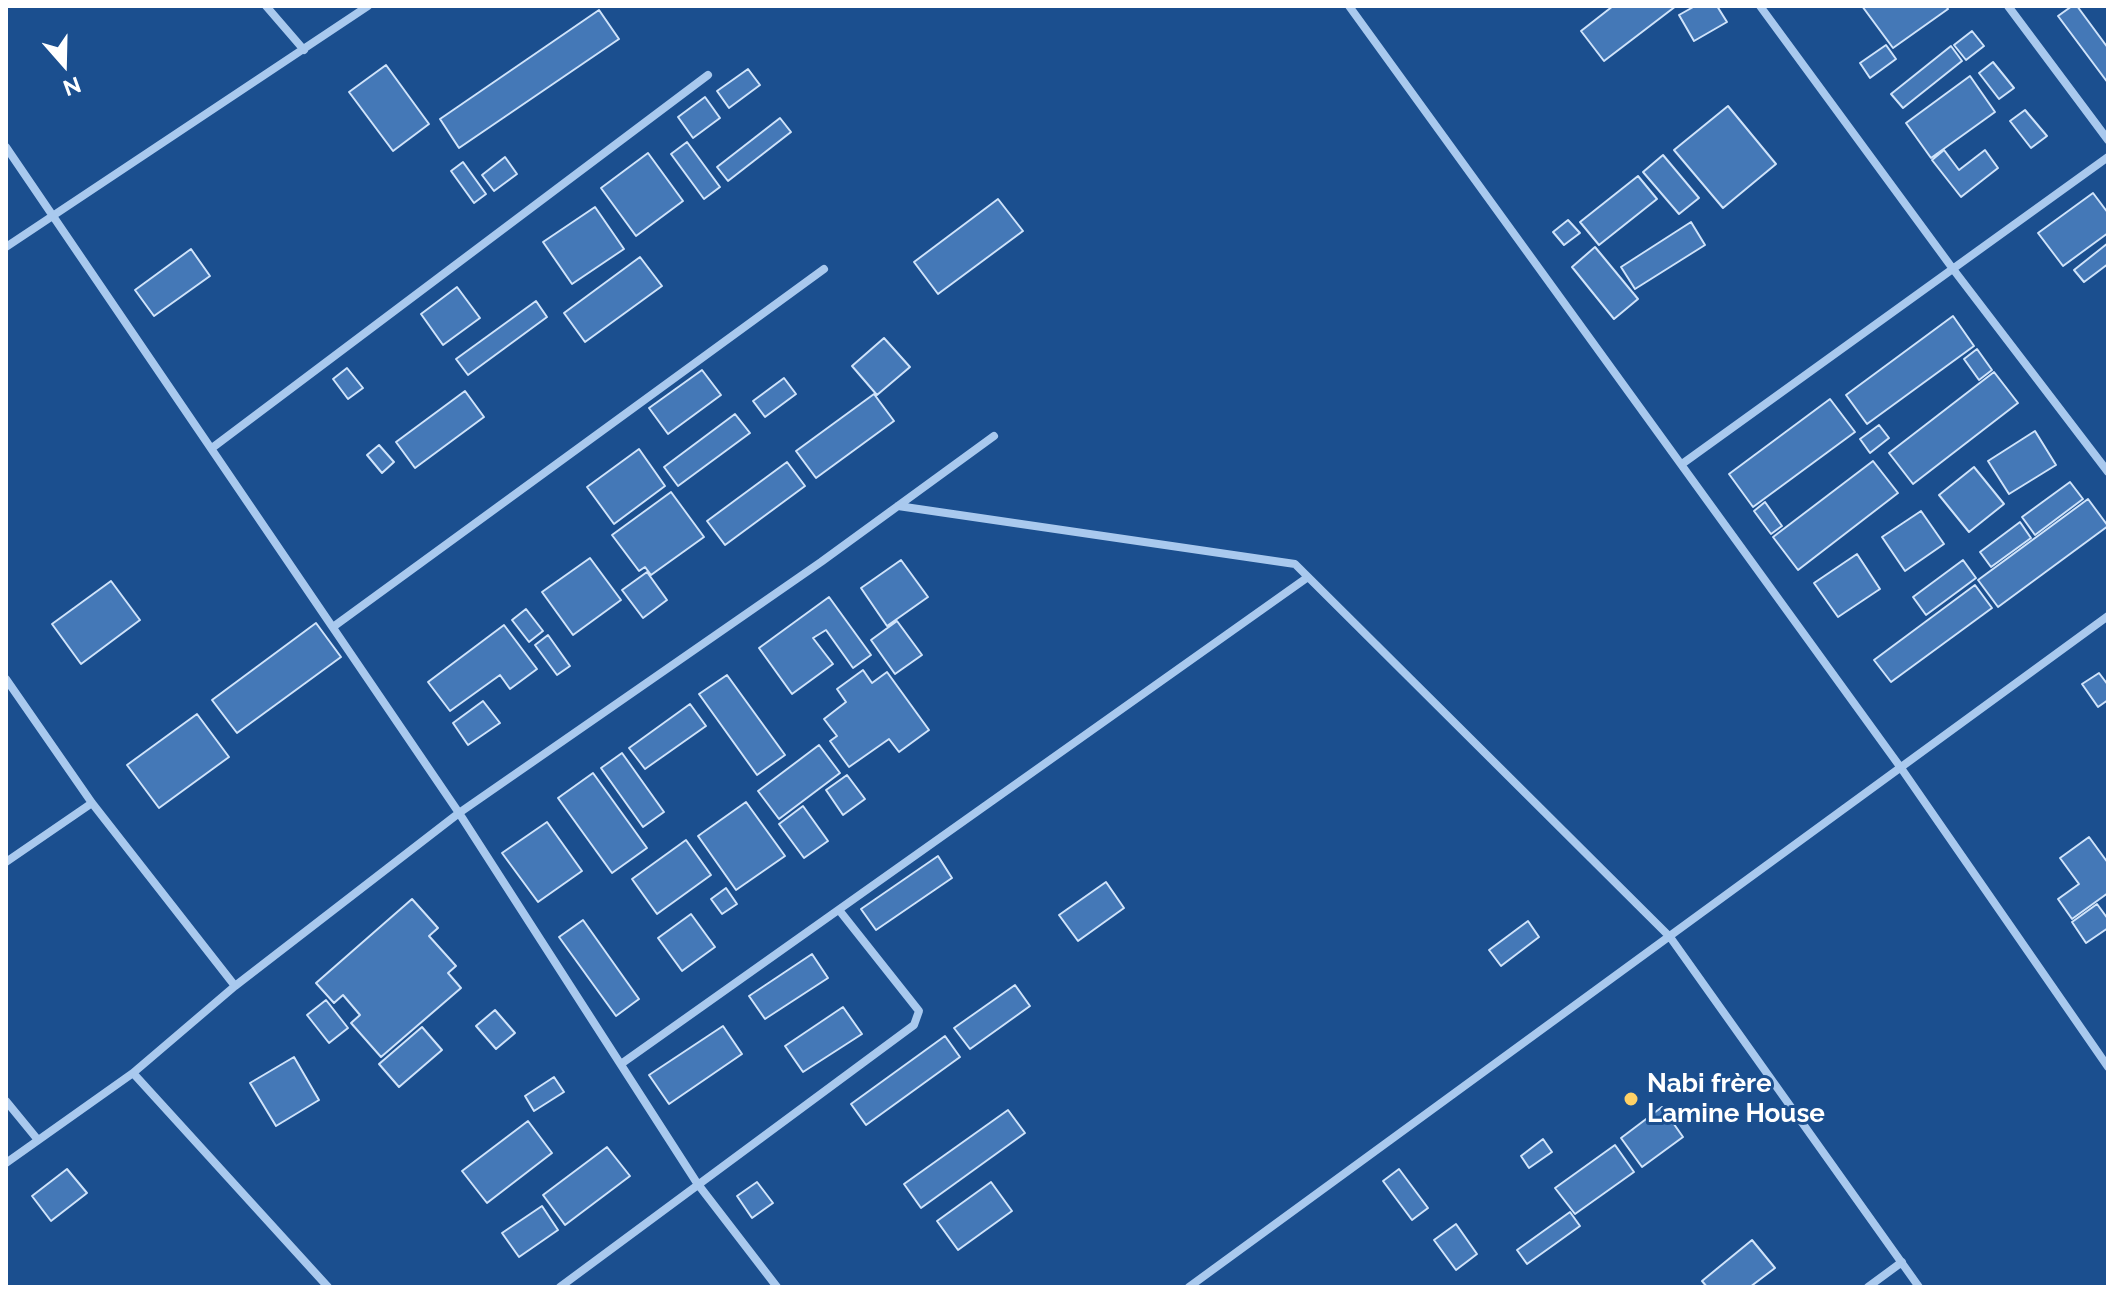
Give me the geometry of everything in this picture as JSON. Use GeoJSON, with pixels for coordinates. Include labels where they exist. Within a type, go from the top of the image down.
{"type":"FeatureCollection","features":[{"type":"Feature","properties":{"kind":"street"},"geometry":{"type":"LineString","coordinates":[[266,6],[304,50]]}},
{"type":"Feature","properties":{"kind":"street"},"geometry":{"type":"LineString","coordinates":[[6,247],[368,6]]}},
{"type":"Feature","properties":{"kind":"street"},"geometry":{"type":"LineString","coordinates":[[1349,6],[1901,768],[2108,1067]]}},
{"type":"Feature","properties":{"kind":"street"},"geometry":{"type":"LineString","coordinates":[[1760,6],[1953,269],[2108,472]]}},
{"type":"Feature","properties":{"kind":"street"},"geometry":{"type":"LineString","coordinates":[[2008,6],[2108,140]]}},
{"type":"Feature","properties":{"kind":"street"},"geometry":{"type":"LineString","coordinates":[[212,448],[708,75]]}},
{"type":"Feature","properties":{"kind":"street"},"geometry":{"type":"LineString","coordinates":[[6,147],[459,813],[697,1183],[777,1287]]}},
{"type":"Feature","properties":{"kind":"street"},"geometry":{"type":"LineString","coordinates":[[1682,464],[2108,157]]}},
{"type":"Feature","properties":{"kind":"street"},"geometry":{"type":"LineString","coordinates":[[333,627],[824,269]]}},
{"type":"Feature","properties":{"kind":"street"},"geometry":{"type":"LineString","coordinates":[[6,1163],[133,1073],[235,986],[459,813],[994,436]]}},
{"type":"Feature","properties":{"kind":"street"},"geometry":{"type":"LineString","coordinates":[[898,506],[1295,564],[1670,937],[1919,1287]]}},
{"type":"Feature","properties":{"kind":"street"},"geometry":{"type":"LineString","coordinates":[[621,1064],[1308,577]]}},
{"type":"Feature","properties":{"kind":"street"},"geometry":{"type":"LineString","coordinates":[[1189,1287],[2108,616]]}},
{"type":"Feature","properties":{"kind":"street"},"geometry":{"type":"LineString","coordinates":[[6,679],[92,803],[235,986]]}},
{"type":"Feature","properties":{"kind":"street"},"geometry":{"type":"LineString","coordinates":[[6,862],[92,803]]}},
{"type":"Feature","properties":{"kind":"street"},"geometry":{"type":"LineString","coordinates":[[560,1287],[914,1025],[919,1011],[839,910]]}},
{"type":"Feature","properties":{"kind":"street"},"geometry":{"type":"LineString","coordinates":[[133,1073],[328,1287]]}},
{"type":"Feature","properties":{"kind":"street"},"geometry":{"type":"LineString","coordinates":[[6,1101],[38,1140]]}},
{"type":"Feature","properties":{"kind":"street"},"geometry":{"type":"LineString","coordinates":[[1868,1287],[1902,1262]]}},
{"type":"Feature","properties":{"kind":"building"},"geometry":{"type":"Polygon","coordinates":[[[1613,6],[1676,6],[1604,61],[1581,31],[1613,6]]]}},
{"type":"Feature","properties":{"kind":"building"},"geometry":{"type":"Polygon","coordinates":[[[1695,6],[1717,6],[1727,22],[1694,41],[1679,15],[1695,6]]]}},
{"type":"Feature","properties":{"kind":"building"},"geometry":{"type":"Polygon","coordinates":[[[1862,6],[1946,6],[1948,9],[1893,48],[1862,6]]]}},
{"type":"Feature","properties":{"kind":"building"},"geometry":{"type":"Polygon","coordinates":[[[2077,6],[2108,48],[2108,83],[2058,16],[2077,6]]]}},
{"type":"Feature","properties":{"kind":"building"},"geometry":{"type":"Polygon","coordinates":[[[599,10],[619,39],[459,148],[440,119],[599,10]]]}},
{"type":"Feature","properties":{"kind":"building"},"geometry":{"type":"Polygon","coordinates":[[[1972,31],[1984,46],[1966,60],[1954,45],[1972,31]]]}},
{"type":"Feature","properties":{"kind":"building"},"geometry":{"type":"Polygon","coordinates":[[[1886,45],[1896,59],[1870,78],[1860,63],[1886,45]]]}},
{"type":"Feature","properties":{"kind":"building"},"geometry":{"type":"Polygon","coordinates":[[[1951,46],[1962,61],[1903,108],[1891,94],[1951,46]]]}},
{"type":"Feature","properties":{"kind":"building"},"geometry":{"type":"Polygon","coordinates":[[[1993,62],[2014,88],[1999,99],[1979,73],[1993,62]]]}},
{"type":"Feature","properties":{"kind":"building"},"geometry":{"type":"Polygon","coordinates":[[[386,65],[429,124],[393,151],[349,92],[386,65]]]}},
{"type":"Feature","properties":{"kind":"building"},"geometry":{"type":"Polygon","coordinates":[[[748,69],[760,85],[729,108],[717,91],[748,69]]]}},
{"type":"Feature","properties":{"kind":"building"},"geometry":{"type":"Polygon","coordinates":[[[1970,76],[1995,112],[1931,158],[1906,123],[1970,76]]]}},
{"type":"Feature","properties":{"kind":"building"},"geometry":{"type":"Polygon","coordinates":[[[705,97],[720,118],[693,138],[678,117],[705,97]]]}},
{"type":"Feature","properties":{"kind":"building"},"geometry":{"type":"Polygon","coordinates":[[[1728,106],[1776,164],[1723,208],[1674,150],[1728,106]]]}},
{"type":"Feature","properties":{"kind":"building"},"geometry":{"type":"Polygon","coordinates":[[[2025,110],[2047,136],[2031,148],[2010,121],[2025,110]]]}},
{"type":"Feature","properties":{"kind":"building"},"geometry":{"type":"Polygon","coordinates":[[[780,118],[791,132],[728,181],[717,167],[780,118]]]}},
{"type":"Feature","properties":{"kind":"building"},"geometry":{"type":"Polygon","coordinates":[[[687,142],[720,187],[704,199],[671,154],[687,142]]]}},
{"type":"Feature","properties":{"kind":"building"},"geometry":{"type":"Polygon","coordinates":[[[1944,150],[1959,170],[1985,150],[1998,168],[1961,197],[1932,160],[1944,150]]]}},
{"type":"Feature","properties":{"kind":"building"},"geometry":{"type":"Polygon","coordinates":[[[648,153],[683,201],[636,236],[601,188],[648,153]]]}},
{"type":"Feature","properties":{"kind":"building"},"geometry":{"type":"Polygon","coordinates":[[[1663,155],[1699,198],[1679,214],[1643,172],[1663,155]]]}},
{"type":"Feature","properties":{"kind":"building"},"geometry":{"type":"Polygon","coordinates":[[[505,157],[517,174],[494,191],[482,175],[505,157]]]}},
{"type":"Feature","properties":{"kind":"building"},"geometry":{"type":"Polygon","coordinates":[[[463,162],[486,194],[474,203],[451,171],[463,162]]]}},
{"type":"Feature","properties":{"kind":"building"},"geometry":{"type":"Polygon","coordinates":[[[1638,176],[1657,199],[1599,245],[1580,222],[1638,176]]]}},
{"type":"Feature","properties":{"kind":"building"},"geometry":{"type":"Polygon","coordinates":[[[2093,193],[2108,213],[2108,233],[2063,266],[2038,233],[2093,193]]]}},
{"type":"Feature","properties":{"kind":"building"},"geometry":{"type":"Polygon","coordinates":[[[998,199],[1023,231],[938,294],[914,262],[998,199]]]}},
{"type":"Feature","properties":{"kind":"building"},"geometry":{"type":"Polygon","coordinates":[[[595,207],[624,249],[572,284],[543,242],[595,207]]]}},
{"type":"Feature","properties":{"kind":"building"},"geometry":{"type":"Polygon","coordinates":[[[1568,220],[1580,233],[1564,245],[1553,232],[1568,220]]]}},
{"type":"Feature","properties":{"kind":"building"},"geometry":{"type":"Polygon","coordinates":[[[1691,222],[1705,245],[1635,289],[1621,267],[1691,222]]]}},
{"type":"Feature","properties":{"kind":"building"},"geometry":{"type":"Polygon","coordinates":[[[2108,243],[2108,264],[2084,282],[2074,270],[2108,243]]]}},
{"type":"Feature","properties":{"kind":"building"},"geometry":{"type":"Polygon","coordinates":[[[1595,247],[1638,299],[1614,319],[1572,267],[1595,247]]]}},
{"type":"Feature","properties":{"kind":"building"},"geometry":{"type":"Polygon","coordinates":[[[191,249],[210,276],[154,316],[135,290],[191,249]]]}},
{"type":"Feature","properties":{"kind":"building"},"geometry":{"type":"Polygon","coordinates":[[[640,257],[662,286],[585,342],[564,313],[640,257]]]}},
{"type":"Feature","properties":{"kind":"building"},"geometry":{"type":"Polygon","coordinates":[[[457,287],[480,318],[443,345],[421,314],[457,287]]]}},
{"type":"Feature","properties":{"kind":"building"},"geometry":{"type":"Polygon","coordinates":[[[536,301],[547,317],[468,375],[456,359],[536,301]]]}},
{"type":"Feature","properties":{"kind":"building"},"geometry":{"type":"Polygon","coordinates":[[[1953,316],[1974,346],[1867,424],[1846,395],[1953,316]]]}},
{"type":"Feature","properties":{"kind":"building"},"geometry":{"type":"Polygon","coordinates":[[[884,338],[910,367],[877,395],[852,366],[884,338]]]}},
{"type":"Feature","properties":{"kind":"building"},"geometry":{"type":"Polygon","coordinates":[[[1977,349],[1992,370],[1979,380],[1964,359],[1977,349]]]}},
{"type":"Feature","properties":{"kind":"building"},"geometry":{"type":"Polygon","coordinates":[[[347,368],[363,388],[348,399],[333,379],[347,368]]]}},
{"type":"Feature","properties":{"kind":"building"},"geometry":{"type":"Polygon","coordinates":[[[702,370],[721,395],[668,434],[649,408],[702,370]]]}},
{"type":"Feature","properties":{"kind":"building"},"geometry":{"type":"Polygon","coordinates":[[[1994,372],[2018,403],[1913,484],[1889,453],[1994,372]]]}},
{"type":"Feature","properties":{"kind":"building"},"geometry":{"type":"Polygon","coordinates":[[[784,378],[796,394],[765,417],[753,401],[784,378]]]}},
{"type":"Feature","properties":{"kind":"building"},"geometry":{"type":"Polygon","coordinates":[[[465,391],[484,417],[415,468],[396,442],[465,391]]]}},
{"type":"Feature","properties":{"kind":"building"},"geometry":{"type":"Polygon","coordinates":[[[874,394],[894,421],[816,478],[796,451],[874,394]]]}},
{"type":"Feature","properties":{"kind":"building"},"geometry":{"type":"Polygon","coordinates":[[[1830,399],[1855,432],[1753,507],[1729,474],[1830,399]]]}},
{"type":"Feature","properties":{"kind":"building"},"geometry":{"type":"Polygon","coordinates":[[[735,414],[750,433],[678,486],[664,467],[735,414]]]}},
{"type":"Feature","properties":{"kind":"building"},"geometry":{"type":"Polygon","coordinates":[[[1879,425],[1889,438],[1870,453],[1860,439],[1879,425]]]}},
{"type":"Feature","properties":{"kind":"building"},"geometry":{"type":"Polygon","coordinates":[[[2035,431],[2056,465],[2009,494],[1988,461],[2035,431]]]}},
{"type":"Feature","properties":{"kind":"building"},"geometry":{"type":"Polygon","coordinates":[[[379,445],[394,462],[382,473],[367,455],[379,445]]]}},
{"type":"Feature","properties":{"kind":"building"},"geometry":{"type":"Polygon","coordinates":[[[639,449],[665,486],[614,524],[587,487],[639,449]]]}},
{"type":"Feature","properties":{"kind":"building"},"geometry":{"type":"Polygon","coordinates":[[[1873,461],[1898,493],[1798,570],[1773,537],[1873,461]]]}},
{"type":"Feature","properties":{"kind":"building"},"geometry":{"type":"Polygon","coordinates":[[[787,462],[805,486],[725,545],[707,521],[787,462]]]}},
{"type":"Feature","properties":{"kind":"building"},"geometry":{"type":"Polygon","coordinates":[[[1974,467],[2004,504],[1969,532],[1939,495],[1974,467]]]}},
{"type":"Feature","properties":{"kind":"building"},"geometry":{"type":"Polygon","coordinates":[[[2070,482],[2083,499],[2035,535],[2022,517],[2070,482]]]}},
{"type":"Feature","properties":{"kind":"building"},"geometry":{"type":"Polygon","coordinates":[[[671,492],[704,537],[651,575],[645,567],[639,571],[612,535],[671,492]]]}},
{"type":"Feature","properties":{"kind":"building"},"geometry":{"type":"Polygon","coordinates":[[[2088,499],[2108,526],[1998,607],[1978,580],[2088,499]]]}},
{"type":"Feature","properties":{"kind":"building"},"geometry":{"type":"Polygon","coordinates":[[[1765,502],[1782,526],[1771,534],[1754,511],[1765,502]]]}},
{"type":"Feature","properties":{"kind":"building"},"geometry":{"type":"Polygon","coordinates":[[[1921,511],[1944,544],[1905,571],[1882,537],[1921,511]]]}},
{"type":"Feature","properties":{"kind":"building"},"geometry":{"type":"Polygon","coordinates":[[[2020,522],[2031,538],[1991,567],[1980,552],[2020,522]]]}},
{"type":"Feature","properties":{"kind":"building"},"geometry":{"type":"Polygon","coordinates":[[[1857,554],[1880,589],[1838,617],[1814,583],[1857,554]]]}},
{"type":"Feature","properties":{"kind":"building"},"geometry":{"type":"Polygon","coordinates":[[[590,558],[621,600],[573,635],[542,592],[590,558]]]}},
{"type":"Feature","properties":{"kind":"building"},"geometry":{"type":"Polygon","coordinates":[[[901,560],[928,597],[887,626],[861,588],[901,560]]]}},
{"type":"Feature","properties":{"kind":"building"},"geometry":{"type":"Polygon","coordinates":[[[1963,560],[1976,578],[1926,615],[1913,597],[1963,560]]]}},
{"type":"Feature","properties":{"kind":"building"},"geometry":{"type":"Polygon","coordinates":[[[647,572],[667,600],[643,618],[622,590],[647,572]]]}},
{"type":"Feature","properties":{"kind":"building"},"geometry":{"type":"Polygon","coordinates":[[[111,581],[140,620],[81,664],[52,624],[111,581]]]}},
{"type":"Feature","properties":{"kind":"building"},"geometry":{"type":"Polygon","coordinates":[[[1975,585],[1992,608],[1891,682],[1874,660],[1975,585]]]}},
{"type":"Feature","properties":{"kind":"building"},"geometry":{"type":"Polygon","coordinates":[[[829,597],[871,655],[853,668],[826,630],[813,638],[833,664],[792,694],[759,648],[829,597]]]}},
{"type":"Feature","properties":{"kind":"building"},"geometry":{"type":"Polygon","coordinates":[[[526,609],[543,631],[529,642],[512,620],[526,609]]]}},
{"type":"Feature","properties":{"kind":"building"},"geometry":{"type":"Polygon","coordinates":[[[897,621],[922,655],[895,674],[871,640],[897,621]]]}},
{"type":"Feature","properties":{"kind":"building"},"geometry":{"type":"Polygon","coordinates":[[[316,623],[341,657],[237,733],[212,700],[316,623]]]}},
{"type":"Feature","properties":{"kind":"building"},"geometry":{"type":"Polygon","coordinates":[[[504,625],[537,669],[510,689],[500,675],[450,711],[428,682],[504,625]]]}},
{"type":"Feature","properties":{"kind":"building"},"geometry":{"type":"Polygon","coordinates":[[[548,635],[570,666],[557,675],[535,645],[548,635]]]}},
{"type":"Feature","properties":{"kind":"building"},"geometry":{"type":"Polygon","coordinates":[[[863,670],[872,683],[887,672],[929,730],[899,752],[889,739],[849,767],[830,741],[837,736],[824,719],[846,702],[837,689],[863,670]]]}},
{"type":"Feature","properties":{"kind":"building"},"geometry":{"type":"Polygon","coordinates":[[[2099,673],[2108,685],[2108,700],[2098,707],[2082,684],[2099,673]]]}},
{"type":"Feature","properties":{"kind":"building"},"geometry":{"type":"Polygon","coordinates":[[[727,675],[785,755],[757,775],[699,694],[727,675]]]}},
{"type":"Feature","properties":{"kind":"building"},"geometry":{"type":"Polygon","coordinates":[[[483,701],[500,723],[468,745],[453,723],[483,701]]]}},
{"type":"Feature","properties":{"kind":"building"},"geometry":{"type":"Polygon","coordinates":[[[690,704],[706,726],[645,769],[629,748],[690,704]]]}},
{"type":"Feature","properties":{"kind":"building"},"geometry":{"type":"Polygon","coordinates":[[[197,714],[229,757],[159,808],[127,765],[197,714]]]}},
{"type":"Feature","properties":{"kind":"building"},"geometry":{"type":"Polygon","coordinates":[[[819,745],[840,773],[779,819],[758,791],[819,745]]]}},
{"type":"Feature","properties":{"kind":"building"},"geometry":{"type":"Polygon","coordinates":[[[622,753],[664,812],[643,827],[601,768],[622,753]]]}},
{"type":"Feature","properties":{"kind":"building"},"geometry":{"type":"Polygon","coordinates":[[[593,773],[647,848],[612,873],[558,798],[593,773]]]}},
{"type":"Feature","properties":{"kind":"building"},"geometry":{"type":"Polygon","coordinates":[[[847,775],[865,799],[843,815],[826,790],[847,775]]]}},
{"type":"Feature","properties":{"kind":"building"},"geometry":{"type":"Polygon","coordinates":[[[746,802],[785,856],[736,890],[698,836],[746,802]]]}},
{"type":"Feature","properties":{"kind":"building"},"geometry":{"type":"Polygon","coordinates":[[[803,806],[828,841],[804,858],[779,824],[803,806]]]}},
{"type":"Feature","properties":{"kind":"building"},"geometry":{"type":"Polygon","coordinates":[[[547,822],[582,871],[538,902],[502,853],[547,822]]]}},
{"type":"Feature","properties":{"kind":"building"},"geometry":{"type":"Polygon","coordinates":[[[2089,837],[2108,863],[2108,893],[2072,919],[2058,899],[2079,884],[2060,858],[2089,837]]]}},
{"type":"Feature","properties":{"kind":"building"},"geometry":{"type":"Polygon","coordinates":[[[686,840],[711,875],[657,914],[632,879],[686,840]]]}},
{"type":"Feature","properties":{"kind":"building"},"geometry":{"type":"Polygon","coordinates":[[[938,856],[952,878],[876,930],[861,909],[938,856]]]}},
{"type":"Feature","properties":{"kind":"building"},"geometry":{"type":"Polygon","coordinates":[[[1106,882],[1124,908],[1078,941],[1059,915],[1106,882]]]}},
{"type":"Feature","properties":{"kind":"building"},"geometry":{"type":"Polygon","coordinates":[[[726,888],[737,904],[722,914],[711,899],[726,888]]]}},
{"type":"Feature","properties":{"kind":"building"},"geometry":{"type":"Polygon","coordinates":[[[412,899],[438,928],[429,936],[456,966],[448,973],[461,988],[381,1057],[351,1023],[360,1015],[343,995],[334,1003],[316,983],[412,899]]]}},
{"type":"Feature","properties":{"kind":"building"},"geometry":{"type":"Polygon","coordinates":[[[2097,904],[2108,919],[2108,928],[2086,943],[2072,922],[2097,904]]]}},
{"type":"Feature","properties":{"kind":"building"},"geometry":{"type":"Polygon","coordinates":[[[691,914],[715,947],[682,971],[658,938],[691,914]]]}},
{"type":"Feature","properties":{"kind":"building"},"geometry":{"type":"Polygon","coordinates":[[[583,920],[639,999],[616,1016],[559,937],[583,920]]]}},
{"type":"Feature","properties":{"kind":"building"},"geometry":{"type":"Polygon","coordinates":[[[1528,921],[1539,937],[1501,966],[1489,950],[1528,921]]]}},
{"type":"Feature","properties":{"kind":"building"},"geometry":{"type":"Polygon","coordinates":[[[812,954],[828,978],[765,1019],[749,996],[812,954]]]}},
{"type":"Feature","properties":{"kind":"building"},"geometry":{"type":"Polygon","coordinates":[[[1015,985],[1030,1006],[970,1049],[954,1028],[1015,985]]]}},
{"type":"Feature","properties":{"kind":"building"},"geometry":{"type":"Polygon","coordinates":[[[326,1000],[348,1028],[329,1043],[307,1015],[326,1000]]]}},
{"type":"Feature","properties":{"kind":"building"},"geometry":{"type":"Polygon","coordinates":[[[843,1007],[862,1034],[803,1072],[785,1046],[843,1007]]]}},
{"type":"Feature","properties":{"kind":"building"},"geometry":{"type":"Polygon","coordinates":[[[495,1010],[515,1033],[496,1049],[476,1026],[495,1010]]]}},
{"type":"Feature","properties":{"kind":"building"},"geometry":{"type":"Polygon","coordinates":[[[723,1026],[742,1054],[669,1104],[649,1075],[723,1026]]]}},
{"type":"Feature","properties":{"kind":"building"},"geometry":{"type":"Polygon","coordinates":[[[422,1027],[442,1050],[399,1087],[379,1064],[422,1027]]]}},
{"type":"Feature","properties":{"kind":"building"},"geometry":{"type":"Polygon","coordinates":[[[945,1036],[960,1057],[866,1125],[851,1104],[945,1036]]]}},
{"type":"Feature","properties":{"kind":"building"},"geometry":{"type":"Polygon","coordinates":[[[294,1057],[319,1100],[276,1126],[250,1083],[294,1057]]]}},
{"type":"Feature","properties":{"kind":"building"},"geometry":{"type":"Polygon","coordinates":[[[554,1077],[564,1092],[534,1111],[525,1096],[554,1077]]]}},
{"type":"Feature","properties":{"kind":"building"},"geometry":{"type":"Polygon","coordinates":[[[1662,1107],[1683,1137],[1642,1167],[1621,1138],[1662,1107]]]}},
{"type":"Feature","properties":{"kind":"building"},"geometry":{"type":"Polygon","coordinates":[[[1008,1110],[1025,1133],[921,1208],[904,1184],[1008,1110]]]}},
{"type":"Feature","properties":{"kind":"building"},"geometry":{"type":"Polygon","coordinates":[[[528,1121],[552,1153],[487,1203],[462,1171],[528,1121]]]}},
{"type":"Feature","properties":{"kind":"building"},"geometry":{"type":"Polygon","coordinates":[[[1543,1139],[1552,1152],[1529,1168],[1521,1156],[1543,1139]]]}},
{"type":"Feature","properties":{"kind":"building"},"geometry":{"type":"Polygon","coordinates":[[[1615,1145],[1634,1172],[1575,1214],[1555,1188],[1615,1145]]]}},
{"type":"Feature","properties":{"kind":"building"},"geometry":{"type":"Polygon","coordinates":[[[607,1147],[630,1176],[565,1225],[543,1195],[607,1147]]]}},
{"type":"Feature","properties":{"kind":"building"},"geometry":{"type":"Polygon","coordinates":[[[67,1169],[87,1193],[51,1221],[32,1196],[67,1169]]]}},
{"type":"Feature","properties":{"kind":"building"},"geometry":{"type":"Polygon","coordinates":[[[1399,1169],[1428,1208],[1412,1220],[1383,1181],[1399,1169]]]}},
{"type":"Feature","properties":{"kind":"building"},"geometry":{"type":"Polygon","coordinates":[[[757,1182],[773,1203],[752,1218],[737,1196],[757,1182]]]}},
{"type":"Feature","properties":{"kind":"building"},"geometry":{"type":"Polygon","coordinates":[[[991,1182],[1012,1211],[958,1250],[937,1221],[991,1182]]]}},
{"type":"Feature","properties":{"kind":"building"},"geometry":{"type":"Polygon","coordinates":[[[542,1206],[558,1230],[519,1257],[502,1233],[542,1206]]]}},
{"type":"Feature","properties":{"kind":"building"},"geometry":{"type":"Polygon","coordinates":[[[1570,1212],[1580,1226],[1527,1264],[1517,1250],[1570,1212]]]}},
{"type":"Feature","properties":{"kind":"building"},"geometry":{"type":"Polygon","coordinates":[[[1456,1224],[1477,1254],[1456,1270],[1434,1240],[1456,1224]]]}},
{"type":"Feature","properties":{"kind":"building"},"geometry":{"type":"Polygon","coordinates":[[[1752,1240],[1775,1268],[1750,1287],[1707,1287],[1702,1281],[1752,1240]]]}},
{"type":"Feature","properties":{"kind":"place","name":"Nabi frère Lamine House"},"geometry":{"type":"Point","coordinates":[1631,1099]}}]}
